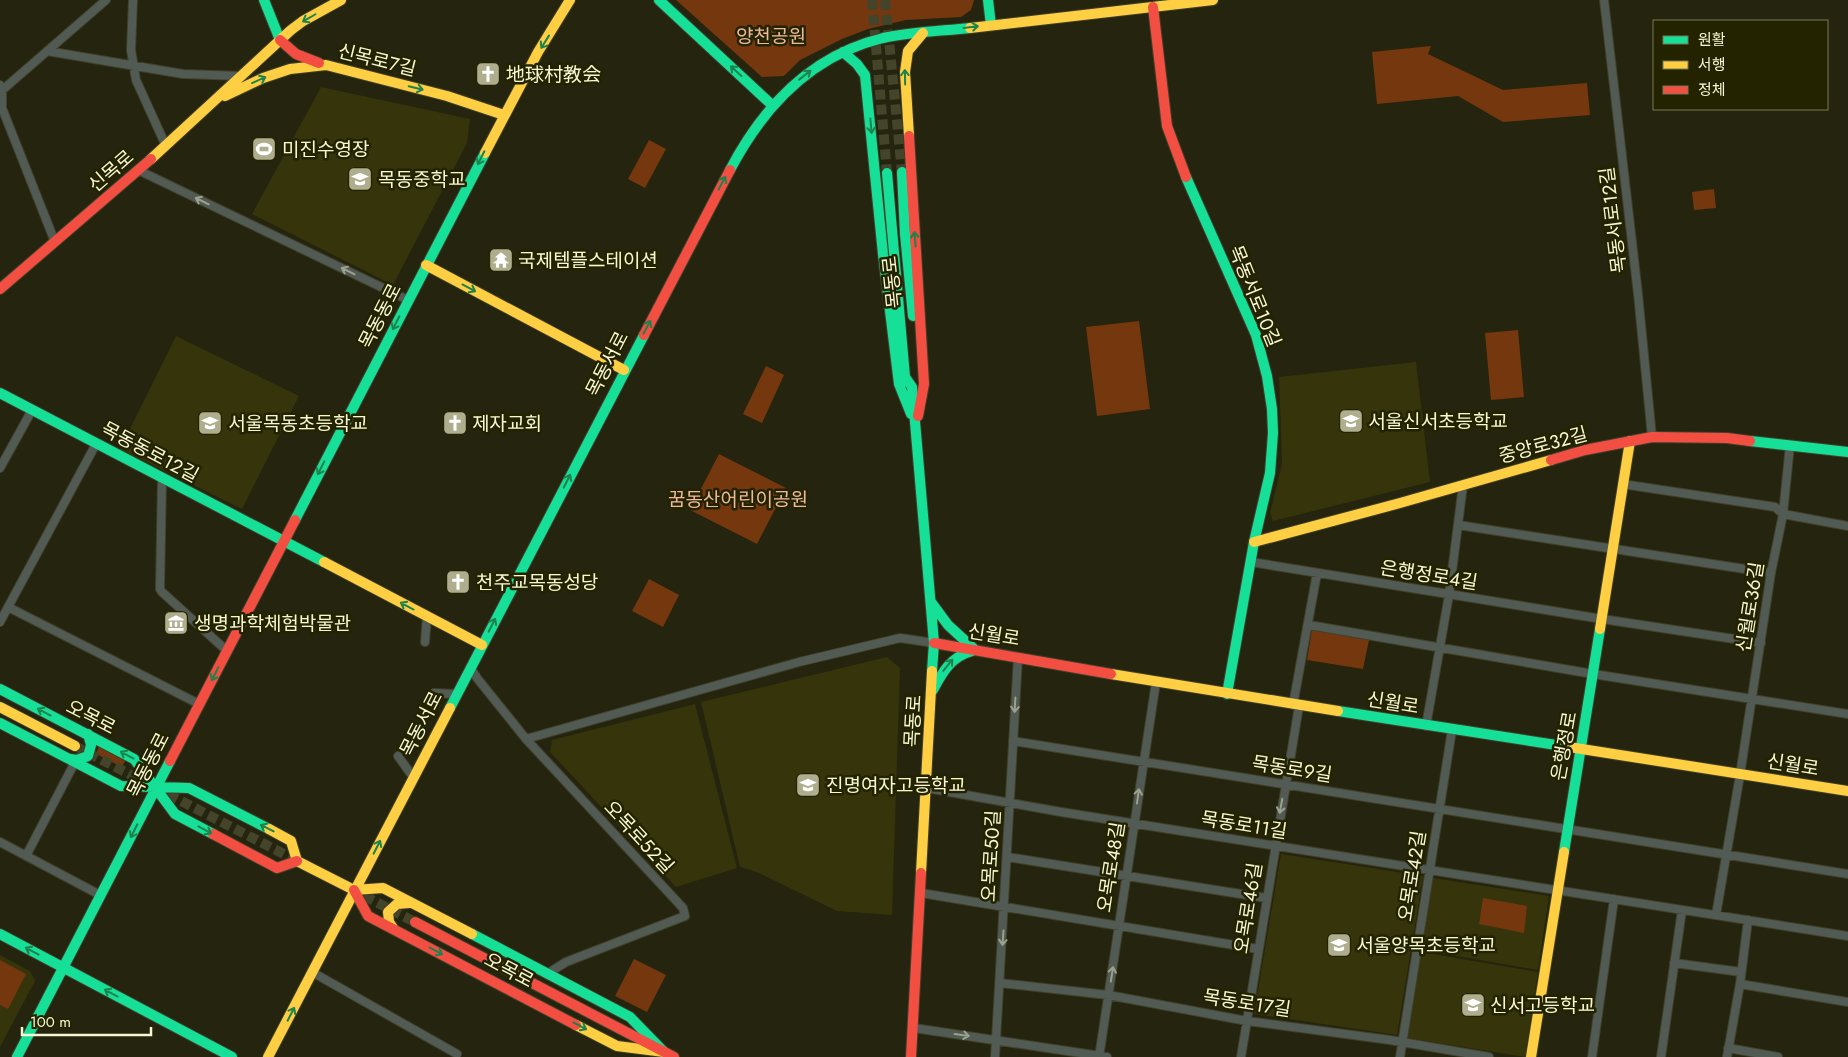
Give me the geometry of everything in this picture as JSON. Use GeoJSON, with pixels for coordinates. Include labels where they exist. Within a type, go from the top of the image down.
{"type":"FeatureCollection","features":[{"type":"Feature","properties":{"kind":"main road"},"geometry":{"type":"LineString","coordinates":[[264,0],[280,40],[296,54],[326,65]]}},
{"type":"Feature","properties":{"kind":"main road","name":"신목로"},"geometry":{"type":"LineString","coordinates":[[0,289],[166,146],[280,40],[303,21],[341,0]]}},
{"type":"Feature","properties":{"kind":"main road","name":"목동동로"},"geometry":{"type":"LineString","coordinates":[[17,1057],[504,115],[538,52],[570,0]]}},
{"type":"Feature","properties":{"kind":"main road"},"geometry":{"type":"LineString","coordinates":[[659,0],[772,105]]}},
{"type":"Feature","properties":{"kind":"main road"},"geometry":{"type":"LineString","coordinates":[[988,0],[991,25]]}},
{"type":"Feature","properties":{"kind":"main road","name":"목동서로"},"geometry":{"type":"LineString","coordinates":[[268,1057],[742,146],[759,120],[772,105],[806,74],[843,52],[885,38],[1213,0]]}},
{"type":"Feature","properties":{"kind":"main road","name":"목동서로10길"},"geometry":{"type":"LineString","coordinates":[[1153,7],[1167,126],[1191,192],[1256,334],[1267,376],[1272,408],[1270,473],[1254,542],[1227,694]]}},
{"type":"Feature","properties":{"kind":"main road"},"geometry":{"type":"LineString","coordinates":[[915,427],[924,384],[905,72],[908,50],[923,33]]}},
{"type":"Feature","properties":{"kind":"main road"},"geometry":{"type":"LineString","coordinates":[[843,52],[857,64],[865,75],[882,254],[899,384],[915,427]]}},
{"type":"Feature","properties":{"kind":"main road","name":"신목로7길"},"geometry":{"type":"LineString","coordinates":[[215,101],[263,78],[290,68],[326,65],[446,96],[504,115]]}},
{"type":"Feature","properties":{"kind":"main road","name":"목동로"},"geometry":{"type":"LineString","coordinates":[[902,172],[905,234],[918,376],[912,387]]}},
{"type":"Feature","properties":{"kind":"main road","name":"목동로"},"geometry":{"type":"LineString","coordinates":[[887,173],[905,377],[912,387],[934,643],[911,1057]]}},
{"type":"Feature","properties":{"kind":"main road"},"geometry":{"type":"LineString","coordinates":[[426,265],[624,370]]}},
{"type":"Feature","properties":{"kind":"main road","name":"목동동로12길"},"geometry":{"type":"LineString","coordinates":[[0,394],[482,645]]}},
{"type":"Feature","properties":{"kind":"main road","name":"중앙로32길"},"geometry":{"type":"LineString","coordinates":[[1254,542],[1585,450],[1652,437],[1727,438],[1848,452]]}},
{"type":"Feature","properties":{"kind":"main road","name":"은행정로"},"geometry":{"type":"LineString","coordinates":[[1531,1057],[1630,441]]}},
{"type":"Feature","properties":{"kind":"main road"},"geometry":{"type":"LineString","coordinates":[[930,599],[949,627],[976,650]]}},
{"type":"Feature","properties":{"kind":"main road","name":"신월로"},"geometry":{"type":"LineString","coordinates":[[934,643],[1227,694],[1848,791]]}},
{"type":"Feature","properties":{"kind":"main road"},"geometry":{"type":"LineString","coordinates":[[932,694],[942,672],[954,658],[960,654],[976,650]]}},
{"type":"Feature","properties":{"kind":"main road","name":"오목로"},"geometry":{"type":"LineString","coordinates":[[0,689],[134,759],[175,814],[277,868],[298,861]]}},
{"type":"Feature","properties":{"kind":"main road","name":"오목로"},"geometry":{"type":"LineString","coordinates":[[0,707],[75,746]]}},
{"type":"Feature","properties":{"kind":"main road"},"geometry":{"type":"LineString","coordinates":[[0,723],[120,786],[189,788],[198,792],[291,841],[298,861],[354,890]]}},
{"type":"Feature","properties":{"kind":"main road"},"geometry":{"type":"LineString","coordinates":[[72,761],[88,756],[91,749],[88,734]]}},
{"type":"Feature","properties":{"kind":"main road","name":"오목로"},"geometry":{"type":"LineString","coordinates":[[383,888],[630,1017],[669,1054],[617,1046],[368,916],[354,890],[383,888]]}},
{"type":"Feature","properties":{"kind":"main road"},"geometry":{"type":"LineString","coordinates":[[393,928],[388,918],[388,912],[392,906],[401,902],[410,903]]}},
{"type":"Feature","properties":{"kind":"main road","name":"오목로"},"geometry":{"type":"LineString","coordinates":[[415,922],[669,1054]]}},
{"type":"Feature","properties":{"kind":"main road"},"geometry":{"type":"LineString","coordinates":[[0,934],[232,1057]]}},
{"type":"Feature","properties":{"kind":"street"},"geometry":{"type":"LineString","coordinates":[[55,242],[2,108],[1,89],[106,0]]}},
{"type":"Feature","properties":{"kind":"street"},"geometry":{"type":"LineString","coordinates":[[133,0],[131,50],[133,67],[136,80],[166,146]]}},
{"type":"Feature","properties":{"kind":"street","name":"목동서로12길"},"geometry":{"type":"LineString","coordinates":[[1604,0],[1638,294],[1652,437]]}},
{"type":"Feature","properties":{"kind":"street"},"geometry":{"type":"LineString","coordinates":[[47,51],[183,74],[241,76]]}},
{"type":"Feature","properties":{"kind":"street"},"geometry":{"type":"LineString","coordinates":[[138,170],[408,300]]}},
{"type":"Feature","properties":{"kind":"street"},"geometry":{"type":"LineString","coordinates":[[0,468],[32,410]]}},
{"type":"Feature","properties":{"kind":"street"},"geometry":{"type":"LineString","coordinates":[[0,622],[96,444]]}},
{"type":"Feature","properties":{"kind":"street","name":"신월로36길"},"geometry":{"type":"LineString","coordinates":[[1716,915],[1771,573],[1784,514],[1790,445]]}},
{"type":"Feature","properties":{"kind":"street"},"geometry":{"type":"LineString","coordinates":[[162,478],[160,588],[162,592],[226,651]]}},
{"type":"Feature","properties":{"kind":"street"},"geometry":{"type":"LineString","coordinates":[[1622,484],[1775,507],[1784,514],[1848,526]]}},
{"type":"Feature","properties":{"kind":"street"},"geometry":{"type":"LineString","coordinates":[[1426,726],[1449,595],[1463,485]]}},
{"type":"Feature","properties":{"kind":"street"},"geometry":{"type":"LineString","coordinates":[[1458,525],[1771,573]]}},
{"type":"Feature","properties":{"kind":"street","name":"은행정로4길"},"geometry":{"type":"LineString","coordinates":[[1251,562],[1760,643]]}},
{"type":"Feature","properties":{"kind":"street","name":"오목로46길"},"geometry":{"type":"LineString","coordinates":[[1241,1057],[1317,573]]}},
{"type":"Feature","properties":{"kind":"street"},"geometry":{"type":"LineString","coordinates":[[8,607],[199,704]]}},
{"type":"Feature","properties":{"kind":"street"},"geometry":{"type":"LineString","coordinates":[[426,642],[427,616]]}},
{"type":"Feature","properties":{"kind":"street"},"geometry":{"type":"LineString","coordinates":[[1309,624],[1593,674],[1848,714]]}},
{"type":"Feature","properties":{"kind":"street"},"geometry":{"type":"LineString","coordinates":[[526,739],[799,662],[891,640],[900,638],[934,643]]}},
{"type":"Feature","properties":{"kind":"street","name":"오목로50길"},"geometry":{"type":"LineString","coordinates":[[995,1057],[1018,657]]}},
{"type":"Feature","properties":{"kind":"street","name":"오목로52길"},"geometry":{"type":"LineString","coordinates":[[470,667],[526,739],[683,908],[685,916],[566,962],[547,974]]}},
{"type":"Feature","properties":{"kind":"street","name":"오목로48길"},"geometry":{"type":"LineString","coordinates":[[1101,1057],[1108,995],[1156,682]]}},
{"type":"Feature","properties":{"kind":"street"},"geometry":{"type":"LineString","coordinates":[[434,693],[456,694]]}},
{"type":"Feature","properties":{"kind":"street","name":"오목로42길"},"geometry":{"type":"LineString","coordinates":[[1400,1057],[1452,730]]}},
{"type":"Feature","properties":{"kind":"street","name":"목동로9길"},"geometry":{"type":"LineString","coordinates":[[1013,741],[1848,874]]}},
{"type":"Feature","properties":{"kind":"street"},"geometry":{"type":"LineString","coordinates":[[398,756],[413,777]]}},
{"type":"Feature","properties":{"kind":"street"},"geometry":{"type":"LineString","coordinates":[[26,856],[72,761]]}},
{"type":"Feature","properties":{"kind":"street","name":"목동로11길"},"geometry":{"type":"LineString","coordinates":[[927,788],[1134,824],[1848,936]]}},
{"type":"Feature","properties":{"kind":"street"},"geometry":{"type":"LineString","coordinates":[[0,842],[100,895]]}},
{"type":"Feature","properties":{"kind":"street"},"geometry":{"type":"LineString","coordinates":[[1007,857],[1127,874],[1266,898]]}},
{"type":"Feature","properties":{"kind":"street"},"geometry":{"type":"LineString","coordinates":[[921,893],[1258,949]]}},
{"type":"Feature","properties":{"kind":"street"},"geometry":{"type":"LineString","coordinates":[[1592,1057],[1614,899]]}},
{"type":"Feature","properties":{"kind":"street"},"geometry":{"type":"LineString","coordinates":[[1661,1057],[1682,910]]}},
{"type":"Feature","properties":{"kind":"street"},"geometry":{"type":"LineString","coordinates":[[1726,1057],[1740,984],[1748,920]]}},
{"type":"Feature","properties":{"kind":"street"},"geometry":{"type":"LineString","coordinates":[[1674,963],[1741,972]]}},
{"type":"Feature","properties":{"kind":"street"},"geometry":{"type":"LineString","coordinates":[[312,972],[456,1054]]}},
{"type":"Feature","properties":{"kind":"street","name":"목동로17길"},"geometry":{"type":"LineString","coordinates":[[1000,983],[1108,995],[1247,1021],[1402,1042],[1489,1057]]}},
{"type":"Feature","properties":{"kind":"street"},"geometry":{"type":"LineString","coordinates":[[1740,984],[1848,1002]]}},
{"type":"Feature","properties":{"kind":"street"},"geometry":{"type":"LineString","coordinates":[[914,1028],[1101,1057]]}},
{"type":"Feature","properties":{"kind":"street"},"geometry":{"type":"LineString","coordinates":[[1728,1048],[1778,1057]]}},
{"type":"Feature","properties":{"kind":"shaded area","name":"목동중학교"},"geometry":{"type":"Polygon","coordinates":[[[321,87],[470,119],[467,143],[393,285],[252,214],[321,87]]]}},
{"type":"Feature","properties":{"kind":"shaded area","name":"서울목동초등학교"},"geometry":{"type":"Polygon","coordinates":[[[176,336],[299,396],[242,509],[120,449],[176,336]]]}},
{"type":"Feature","properties":{"kind":"shaded area","name":"서울신서초등학교"},"geometry":{"type":"Polygon","coordinates":[[[1416,362],[1430,482],[1273,521],[1270,513],[1282,464],[1279,377],[1416,362]]]}},
{"type":"Feature","properties":{"kind":"shaded area","name":"진명여자고등학교"},"geometry":{"type":"Polygon","coordinates":[[[887,657],[900,668],[892,915],[837,911],[757,872],[740,867],[701,702],[887,657]]]}},
{"type":"Feature","properties":{"kind":"shaded area"},"geometry":{"type":"Polygon","coordinates":[[[695,704],[737,868],[676,887],[550,752],[552,740],[695,704]]]}},
{"type":"Feature","properties":{"kind":"shaded area","name":"서울양목초등학교"},"geometry":{"type":"Polygon","coordinates":[[[1281,854],[1423,876],[1397,1035],[1254,1014],[1281,854]]]}},
{"type":"Feature","properties":{"kind":"shaded area"},"geometry":{"type":"Polygon","coordinates":[[[1433,878],[1549,896],[1538,970],[1422,950],[1433,878]]]}},
{"type":"Feature","properties":{"kind":"shaded area","name":"신서고등학교"},"geometry":{"type":"Polygon","coordinates":[[[1421,952],[1538,972],[1525,1057],[1408,1038],[1421,952]]]}},
{"type":"Feature","properties":{"kind":"shaded area"},"geometry":{"type":"Polygon","coordinates":[[[0,955],[30,971],[35,981],[0,1047],[0,955]]]}},
{"type":"Feature","properties":{"kind":"green space","name":"양천공원"},"geometry":{"type":"Polygon","coordinates":[[[676,0],[974,0],[971,10],[961,17],[906,20],[868,29],[842,39],[800,60],[784,76],[762,77],[676,0]]]}},
{"type":"Feature","properties":{"kind":"green space"},"geometry":{"type":"Polygon","coordinates":[[[1431,46],[1428,54],[1503,90],[1587,83],[1590,115],[1503,122],[1458,96],[1377,104],[1372,52],[1431,46]]]}},
{"type":"Feature","properties":{"kind":"green space"},"geometry":{"type":"Polygon","coordinates":[[[649,140],[666,149],[645,188],[628,179],[649,140]]]}},
{"type":"Feature","properties":{"kind":"green space"},"geometry":{"type":"Polygon","coordinates":[[[1714,189],[1716,208],[1694,210],[1692,192],[1714,189]]]}},
{"type":"Feature","properties":{"kind":"green space"},"geometry":{"type":"Polygon","coordinates":[[[1139,321],[1150,409],[1097,416],[1086,327],[1139,321]]]}},
{"type":"Feature","properties":{"kind":"green space"},"geometry":{"type":"Polygon","coordinates":[[[1518,330],[1524,397],[1491,400],[1485,333],[1518,330]]]}},
{"type":"Feature","properties":{"kind":"green space"},"geometry":{"type":"Polygon","coordinates":[[[766,366],[784,375],[762,423],[743,414],[766,366]]]}},
{"type":"Feature","properties":{"kind":"green space","name":"꿈동산어린이공원"},"geometry":{"type":"Polygon","coordinates":[[[719,454],[786,488],[757,544],[690,510],[719,454]]]}},
{"type":"Feature","properties":{"kind":"green space"},"geometry":{"type":"Polygon","coordinates":[[[649,579],[679,595],[663,627],[632,611],[649,579]]]}},
{"type":"Feature","properties":{"kind":"green space"},"geometry":{"type":"Polygon","coordinates":[[[1312,629],[1369,640],[1363,669],[1307,660],[1312,629]]]}},
{"type":"Feature","properties":{"kind":"green space"},"geometry":{"type":"Polygon","coordinates":[[[99,746],[127,757],[122,767],[96,754],[99,746]]]}},
{"type":"Feature","properties":{"kind":"green space"},"geometry":{"type":"Polygon","coordinates":[[[1483,898],[1527,906],[1524,933],[1479,924],[1483,898]]]}},
{"type":"Feature","properties":{"kind":"green space"},"geometry":{"type":"Polygon","coordinates":[[[634,959],[666,975],[647,1012],[615,996],[634,959]]]}},
{"type":"Feature","properties":{"kind":"green space"},"geometry":{"type":"Polygon","coordinates":[[[0,960],[26,974],[8,1009],[0,1005],[0,960]]]}},
{"type":"Feature","properties":{"kind":"tunnel"},"geometry":{"type":"LineString","coordinates":[[872,0],[887,173]]}},
{"type":"Feature","properties":{"kind":"tunnel"},"geometry":{"type":"LineString","coordinates":[[885,0],[902,172]]}},
{"type":"Feature","properties":{"kind":"tunnel"},"geometry":{"type":"LineString","coordinates":[[75,746],[303,864]]}},
{"type":"Feature","properties":{"kind":"tunnel"},"geometry":{"type":"LineString","coordinates":[[351,889],[415,922]]}},
{"type":"Feature","properties":{"kind":"traffic: fast"},"geometry":{"type":"LineString","coordinates":[[264,0],[280,40]]}},
{"type":"Feature","properties":{"kind":"traffic: fast"},"geometry":{"type":"LineString","coordinates":[[659,0],[772,105]]}},
{"type":"Feature","properties":{"kind":"traffic: fast"},"geometry":{"type":"LineString","coordinates":[[988,0],[991,25]]}},
{"type":"Feature","properties":{"kind":"traffic: fast"},"geometry":{"type":"LineString","coordinates":[[730,170],[743,147],[774,105],[792,87],[834,57],[857,46],[883,38],[970,28]]}},
{"type":"Feature","properties":{"kind":"traffic: fast"},"geometry":{"type":"LineString","coordinates":[[843,52],[857,64],[865,75],[883,254],[899,384],[911,414]]}},
{"type":"Feature","properties":{"kind":"traffic: fast"},"geometry":{"type":"LineString","coordinates":[[295,520],[485,153]]}},
{"type":"Feature","properties":{"kind":"traffic: fast"},"geometry":{"type":"LineString","coordinates":[[902,172],[905,234],[913,316]]}},
{"type":"Feature","properties":{"kind":"traffic: fast"},"geometry":{"type":"LineString","coordinates":[[887,173],[905,377],[912,387],[934,643],[932,671]]}},
{"type":"Feature","properties":{"kind":"traffic: fast"},"geometry":{"type":"LineString","coordinates":[[1186,177],[1256,335],[1267,376],[1272,409],[1273,433],[1270,473],[1254,542],[1227,694]]}},
{"type":"Feature","properties":{"kind":"traffic: fast"},"geometry":{"type":"LineString","coordinates":[[450,708],[644,335]]}},
{"type":"Feature","properties":{"kind":"traffic: fast"},"geometry":{"type":"LineString","coordinates":[[0,393],[324,562]]}},
{"type":"Feature","properties":{"kind":"traffic: fast"},"geometry":{"type":"LineString","coordinates":[[1750,441],[1848,452]]}},
{"type":"Feature","properties":{"kind":"traffic: fast"},"geometry":{"type":"LineString","coordinates":[[931,602],[948,625],[973,648]]}},
{"type":"Feature","properties":{"kind":"traffic: fast"},"geometry":{"type":"LineString","coordinates":[[1564,852],[1600,629]]}},
{"type":"Feature","properties":{"kind":"traffic: fast"},"geometry":{"type":"LineString","coordinates":[[933,690],[948,666],[958,657],[972,651]]}},
{"type":"Feature","properties":{"kind":"traffic: fast"},"geometry":{"type":"LineString","coordinates":[[0,689],[134,759],[175,814],[213,834]]}},
{"type":"Feature","properties":{"kind":"traffic: fast"},"geometry":{"type":"LineString","coordinates":[[1338,711],[1569,747]]}},
{"type":"Feature","properties":{"kind":"traffic: fast"},"geometry":{"type":"LineString","coordinates":[[0,723],[121,786],[189,788],[269,829]]}},
{"type":"Feature","properties":{"kind":"traffic: fast"},"geometry":{"type":"LineString","coordinates":[[70,759],[77,760],[88,756],[91,745],[88,734]]}},
{"type":"Feature","properties":{"kind":"traffic: fast"},"geometry":{"type":"LineString","coordinates":[[17,1057],[170,761]]}},
{"type":"Feature","properties":{"kind":"traffic: fast"},"geometry":{"type":"LineString","coordinates":[[0,934],[232,1057]]}},
{"type":"Feature","properties":{"kind":"traffic: fast"},"geometry":{"type":"LineString","coordinates":[[472,934],[630,1017],[664,1052]]}},
{"type":"Feature","properties":{"kind":"traffic: slow"},"geometry":{"type":"LineString","coordinates":[[151,159],[291,30],[303,21],[341,0]]}},
{"type":"Feature","properties":{"kind":"traffic: slow"},"geometry":{"type":"LineString","coordinates":[[485,153],[538,52],[570,0]]}},
{"type":"Feature","properties":{"kind":"traffic: slow"},"geometry":{"type":"LineString","coordinates":[[970,28],[1213,0]]}},
{"type":"Feature","properties":{"kind":"traffic: slow"},"geometry":{"type":"LineString","coordinates":[[909,136],[905,72],[908,51],[923,33]]}},
{"type":"Feature","properties":{"kind":"traffic: slow"},"geometry":{"type":"LineString","coordinates":[[225,96],[263,78],[290,69],[326,65],[447,96],[504,115]]}},
{"type":"Feature","properties":{"kind":"traffic: slow"},"geometry":{"type":"LineString","coordinates":[[426,265],[624,370]]}},
{"type":"Feature","properties":{"kind":"traffic: slow"},"geometry":{"type":"LineString","coordinates":[[1600,629],[1630,441]]}},
{"type":"Feature","properties":{"kind":"traffic: slow"},"geometry":{"type":"LineString","coordinates":[[1254,542],[1551,460]]}},
{"type":"Feature","properties":{"kind":"traffic: slow"},"geometry":{"type":"LineString","coordinates":[[324,562],[482,645]]}},
{"type":"Feature","properties":{"kind":"traffic: slow"},"geometry":{"type":"LineString","coordinates":[[921,873],[932,671]]}},
{"type":"Feature","properties":{"kind":"traffic: slow"},"geometry":{"type":"LineString","coordinates":[[1111,674],[1338,711]]}},
{"type":"Feature","properties":{"kind":"traffic: slow"},"geometry":{"type":"LineString","coordinates":[[0,707],[75,746]]}},
{"type":"Feature","properties":{"kind":"traffic: slow"},"geometry":{"type":"LineString","coordinates":[[268,1057],[450,708]]}},
{"type":"Feature","properties":{"kind":"traffic: slow"},"geometry":{"type":"LineString","coordinates":[[1569,747],[1848,791]]}},
{"type":"Feature","properties":{"kind":"traffic: slow"},"geometry":{"type":"LineString","coordinates":[[269,829],[291,841],[297,861],[354,890],[383,888],[472,934]]}},
{"type":"Feature","properties":{"kind":"traffic: slow"},"geometry":{"type":"LineString","coordinates":[[1531,1057],[1564,852]]}},
{"type":"Feature","properties":{"kind":"traffic: slow"},"geometry":{"type":"LineString","coordinates":[[393,928],[389,922],[388,912],[397,904],[409,903]]}},
{"type":"Feature","properties":{"kind":"traffic: slow"},"geometry":{"type":"LineString","coordinates":[[576,1025],[617,1046],[664,1052]]}},
{"type":"Feature","properties":{"kind":"traffic: jam"},"geometry":{"type":"LineString","coordinates":[[1153,7],[1167,126],[1186,177]]}},
{"type":"Feature","properties":{"kind":"traffic: jam"},"geometry":{"type":"LineString","coordinates":[[280,40],[296,54],[319,63]]}},
{"type":"Feature","properties":{"kind":"traffic: jam"},"geometry":{"type":"LineString","coordinates":[[909,136],[924,384],[918,416]]}},
{"type":"Feature","properties":{"kind":"traffic: jam"},"geometry":{"type":"LineString","coordinates":[[0,289],[151,159]]}},
{"type":"Feature","properties":{"kind":"traffic: jam"},"geometry":{"type":"LineString","coordinates":[[644,335],[730,170]]}},
{"type":"Feature","properties":{"kind":"traffic: jam"},"geometry":{"type":"LineString","coordinates":[[1551,460],[1585,450],[1652,437],[1727,438],[1750,441]]}},
{"type":"Feature","properties":{"kind":"traffic: jam"},"geometry":{"type":"LineString","coordinates":[[170,761],[295,520]]}},
{"type":"Feature","properties":{"kind":"traffic: jam"},"geometry":{"type":"LineString","coordinates":[[934,643],[1111,674]]}},
{"type":"Feature","properties":{"kind":"traffic: jam"},"geometry":{"type":"LineString","coordinates":[[213,834],[277,868],[297,861]]}},
{"type":"Feature","properties":{"kind":"traffic: jam"},"geometry":{"type":"LineString","coordinates":[[911,1057],[921,873]]}},
{"type":"Feature","properties":{"kind":"traffic: jam"},"geometry":{"type":"LineString","coordinates":[[354,890],[368,916],[576,1025]]}},
{"type":"Feature","properties":{"kind":"traffic: jam"},"geometry":{"type":"LineString","coordinates":[[415,922],[674,1057]]}},
{"type":"Feature","properties":{"kind":"place","name":"地球村教会"},"geometry":{"type":"Point","coordinates":[488,74]}},
{"type":"Feature","properties":{"kind":"place","name":"미진수영장"},"geometry":{"type":"Point","coordinates":[264,149]}},
{"type":"Feature","properties":{"kind":"place","name":"목동중학교"},"geometry":{"type":"Point","coordinates":[360,179]}},
{"type":"Feature","properties":{"kind":"place","name":"국제템플스테이션"},"geometry":{"type":"Point","coordinates":[501,260]}},
{"type":"Feature","properties":{"kind":"place","name":"서울신서초등학교"},"geometry":{"type":"Point","coordinates":[1351,421]}},
{"type":"Feature","properties":{"kind":"place","name":"서울목동초등학교"},"geometry":{"type":"Point","coordinates":[210,423]}},
{"type":"Feature","properties":{"kind":"place","name":"제자교회"},"geometry":{"type":"Point","coordinates":[455,423]}},
{"type":"Feature","properties":{"kind":"place","name":"천주교목동성당"},"geometry":{"type":"Point","coordinates":[458,582]}},
{"type":"Feature","properties":{"kind":"place","name":"생명과학체험박물관"},"geometry":{"type":"Point","coordinates":[176,623]}},
{"type":"Feature","properties":{"kind":"place","name":"진명여자고등학교"},"geometry":{"type":"Point","coordinates":[808,785]}},
{"type":"Feature","properties":{"kind":"place","name":"서울양목초등학교"},"geometry":{"type":"Point","coordinates":[1339,945]}},
{"type":"Feature","properties":{"kind":"place","name":"신서고등학교"},"geometry":{"type":"Point","coordinates":[1473,1005]}}]}
